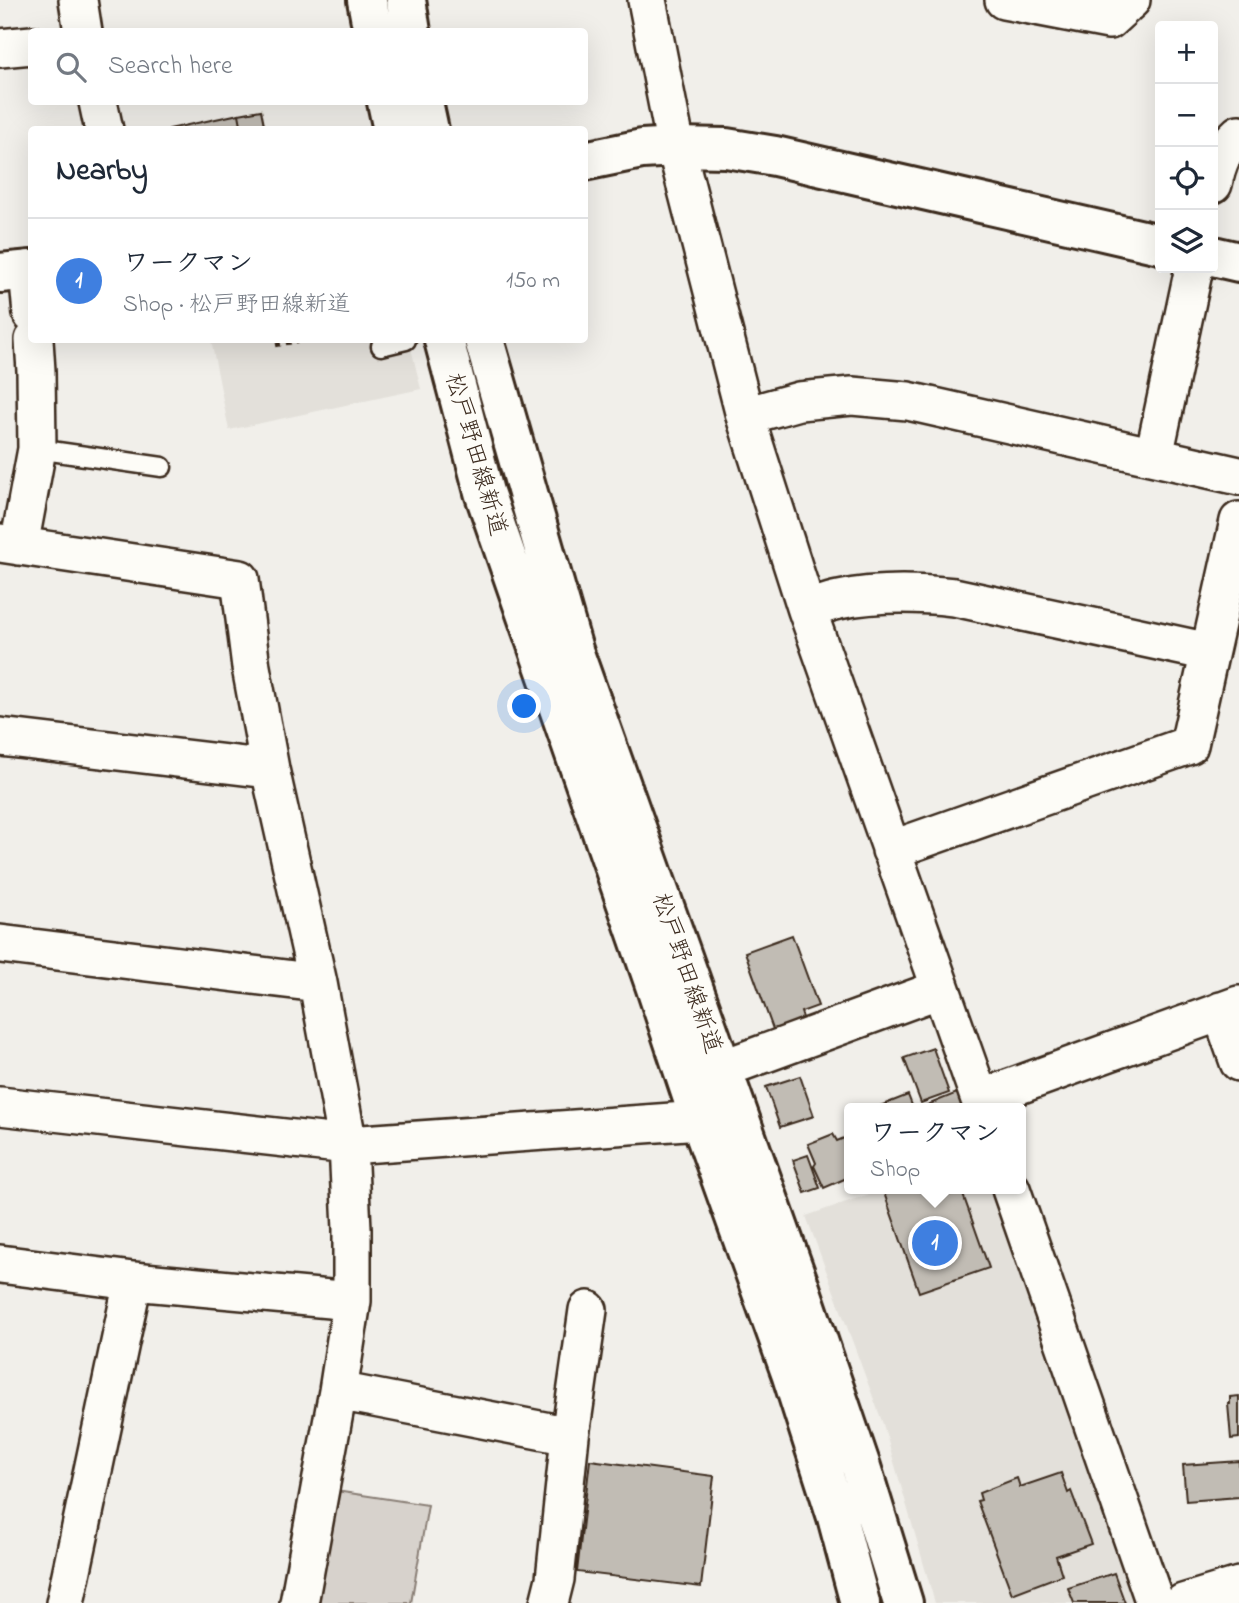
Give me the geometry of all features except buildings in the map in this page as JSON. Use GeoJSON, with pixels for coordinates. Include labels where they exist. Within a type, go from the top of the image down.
{"type":"FeatureCollection","features":[{"type":"Feature","properties":{"kind":"main road"},"geometry":{"type":"LineString","coordinates":[[367,0],[372,28]]}},
{"type":"Feature","properties":{"kind":"main road"},"geometry":{"type":"LineString","coordinates":[[406,0],[410,28]]}},
{"type":"Feature","properties":{"kind":"main road"},"geometry":{"type":"LineString","coordinates":[[388,105],[392,126]]}},
{"type":"Feature","properties":{"kind":"main road"},"geometry":{"type":"LineString","coordinates":[[424,105],[428,126]]}},
{"type":"Feature","properties":{"kind":"main road"},"geometry":{"type":"LineString","coordinates":[[588,160],[642,149],[726,148],[775,156],[1155,243]]}},
{"type":"Feature","properties":{"kind":"main road"},"geometry":{"type":"LineString","coordinates":[[1218,257],[1239,262]]}},
{"type":"Feature","properties":{"kind":"main road","name":"松戸野田線新道"},"geometry":{"type":"LineString","coordinates":[[445,343],[484,492],[700,1120],[791,1373],[837,1517],[860,1603]]}},
{"type":"Feature","properties":{"kind":"main road","name":"松戸野田線新道"},"geometry":{"type":"LineString","coordinates":[[485,343],[574,653],[857,1454],[903,1603]]}},
{"type":"Feature","properties":{"kind":"street"},"geometry":{"type":"LineString","coordinates":[[78,0],[82,28]]}},
{"type":"Feature","properties":{"kind":"street"},"geometry":{"type":"LineString","coordinates":[[648,0],[676,147],[745,416],[807,610],[981,1103]]}},
{"type":"Feature","properties":{"kind":"street"},"geometry":{"type":"LineString","coordinates":[[1004,0],[1110,20],[1131,0]]}},
{"type":"Feature","properties":{"kind":"street"},"geometry":{"type":"LineString","coordinates":[[0,48],[28,45]]}},
{"type":"Feature","properties":{"kind":"street"},"geometry":{"type":"LineString","coordinates":[[99,105],[103,126]]}},
{"type":"Feature","properties":{"kind":"street"},"geometry":{"type":"LineString","coordinates":[[1218,163],[1228,144],[1239,134]]}},
{"type":"Feature","properties":{"kind":"street"},"geometry":{"type":"LineString","coordinates":[[20,271],[28,300]]}},
{"type":"Feature","properties":{"kind":"street"},"geometry":{"type":"LineString","coordinates":[[1154,456],[1193,273]]}},
{"type":"Feature","properties":{"kind":"street"},"geometry":{"type":"LineString","coordinates":[[34,343],[37,449],[9,544],[240,579],[251,667],[270,769],[318,983],[348,1145],[352,1301],[299,1603]]}},
{"type":"Feature","properties":{"kind":"street"},"geometry":{"type":"LineString","coordinates":[[745,416],[799,401],[852,396],[908,401],[1239,477]]}},
{"type":"Feature","properties":{"kind":"street"},"geometry":{"type":"LineString","coordinates":[[891,850],[1189,746],[1239,521]]}},
{"type":"Feature","properties":{"kind":"street"},"geometry":{"type":"LineString","coordinates":[[807,610],[838,600],[893,593],[954,597],[1209,652]]}},
{"type":"Feature","properties":{"kind":"street"},"geometry":{"type":"LineString","coordinates":[[0,737],[270,769]]}},
{"type":"Feature","properties":{"kind":"street"},"geometry":{"type":"LineString","coordinates":[[0,944],[318,983]]}},
{"type":"Feature","properties":{"kind":"street"},"geometry":{"type":"LineString","coordinates":[[722,1069],[940,989]]}},
{"type":"Feature","properties":{"kind":"street"},"geometry":{"type":"LineString","coordinates":[[984,1103],[1230,1008],[1239,1062]]}},
{"type":"Feature","properties":{"kind":"street"},"geometry":{"type":"LineString","coordinates":[[0,1105],[348,1145],[700,1120]]}},
{"type":"Feature","properties":{"kind":"street"},"geometry":{"type":"LineString","coordinates":[[1013,1194],[1155,1603]]}},
{"type":"Feature","properties":{"kind":"street"},"geometry":{"type":"LineString","coordinates":[[0,1264],[133,1281],[352,1301]]}},
{"type":"Feature","properties":{"kind":"street"},"geometry":{"type":"LineString","coordinates":[[65,1603],[133,1281]]}},
{"type":"Feature","properties":{"kind":"street"},"geometry":{"type":"LineString","coordinates":[[549,1603],[555,1579],[570,1436],[588,1310]]}},
{"type":"Feature","properties":{"kind":"street"},"geometry":{"type":"LineString","coordinates":[[338,1391],[570,1436]]}},
{"type":"Feature","properties":{"kind":"street"},"geometry":{"type":"LineString","coordinates":[[1184,1603],[1239,1586]]}},
{"type":"Feature","properties":{"kind":"lane"},"geometry":{"type":"LineString","coordinates":[[381,346],[394,343]]}},
{"type":"Feature","properties":{"kind":"lane"},"geometry":{"type":"LineString","coordinates":[[37,449],[162,467]]}},
{"type":"Feature","properties":{"kind":"path"},"geometry":{"type":"LineString","coordinates":[[276,345],[286,343]]}},
{"type":"Feature","properties":{"kind":"shaded area"},"geometry":{"type":"Polygon","coordinates":[[[212,343],[410,343],[421,389],[229,430],[212,343]]]}},
{"type":"Feature","properties":{"kind":"shaded area"},"geometry":{"type":"Polygon","coordinates":[[[870,1194],[995,1194],[1141,1603],[935,1603],[883,1424],[806,1216],[870,1194]]]}},
{"type":"Feature","properties":{"kind":"shaded area"},"geometry":{"type":"Polygon","coordinates":[[[336,1491],[428,1505],[411,1603],[314,1603],[336,1491]]]}},
{"type":"Feature","properties":{"kind":"place","name":"ワークマン"},"geometry":{"type":"Point","coordinates":[935,1243]}}]}
